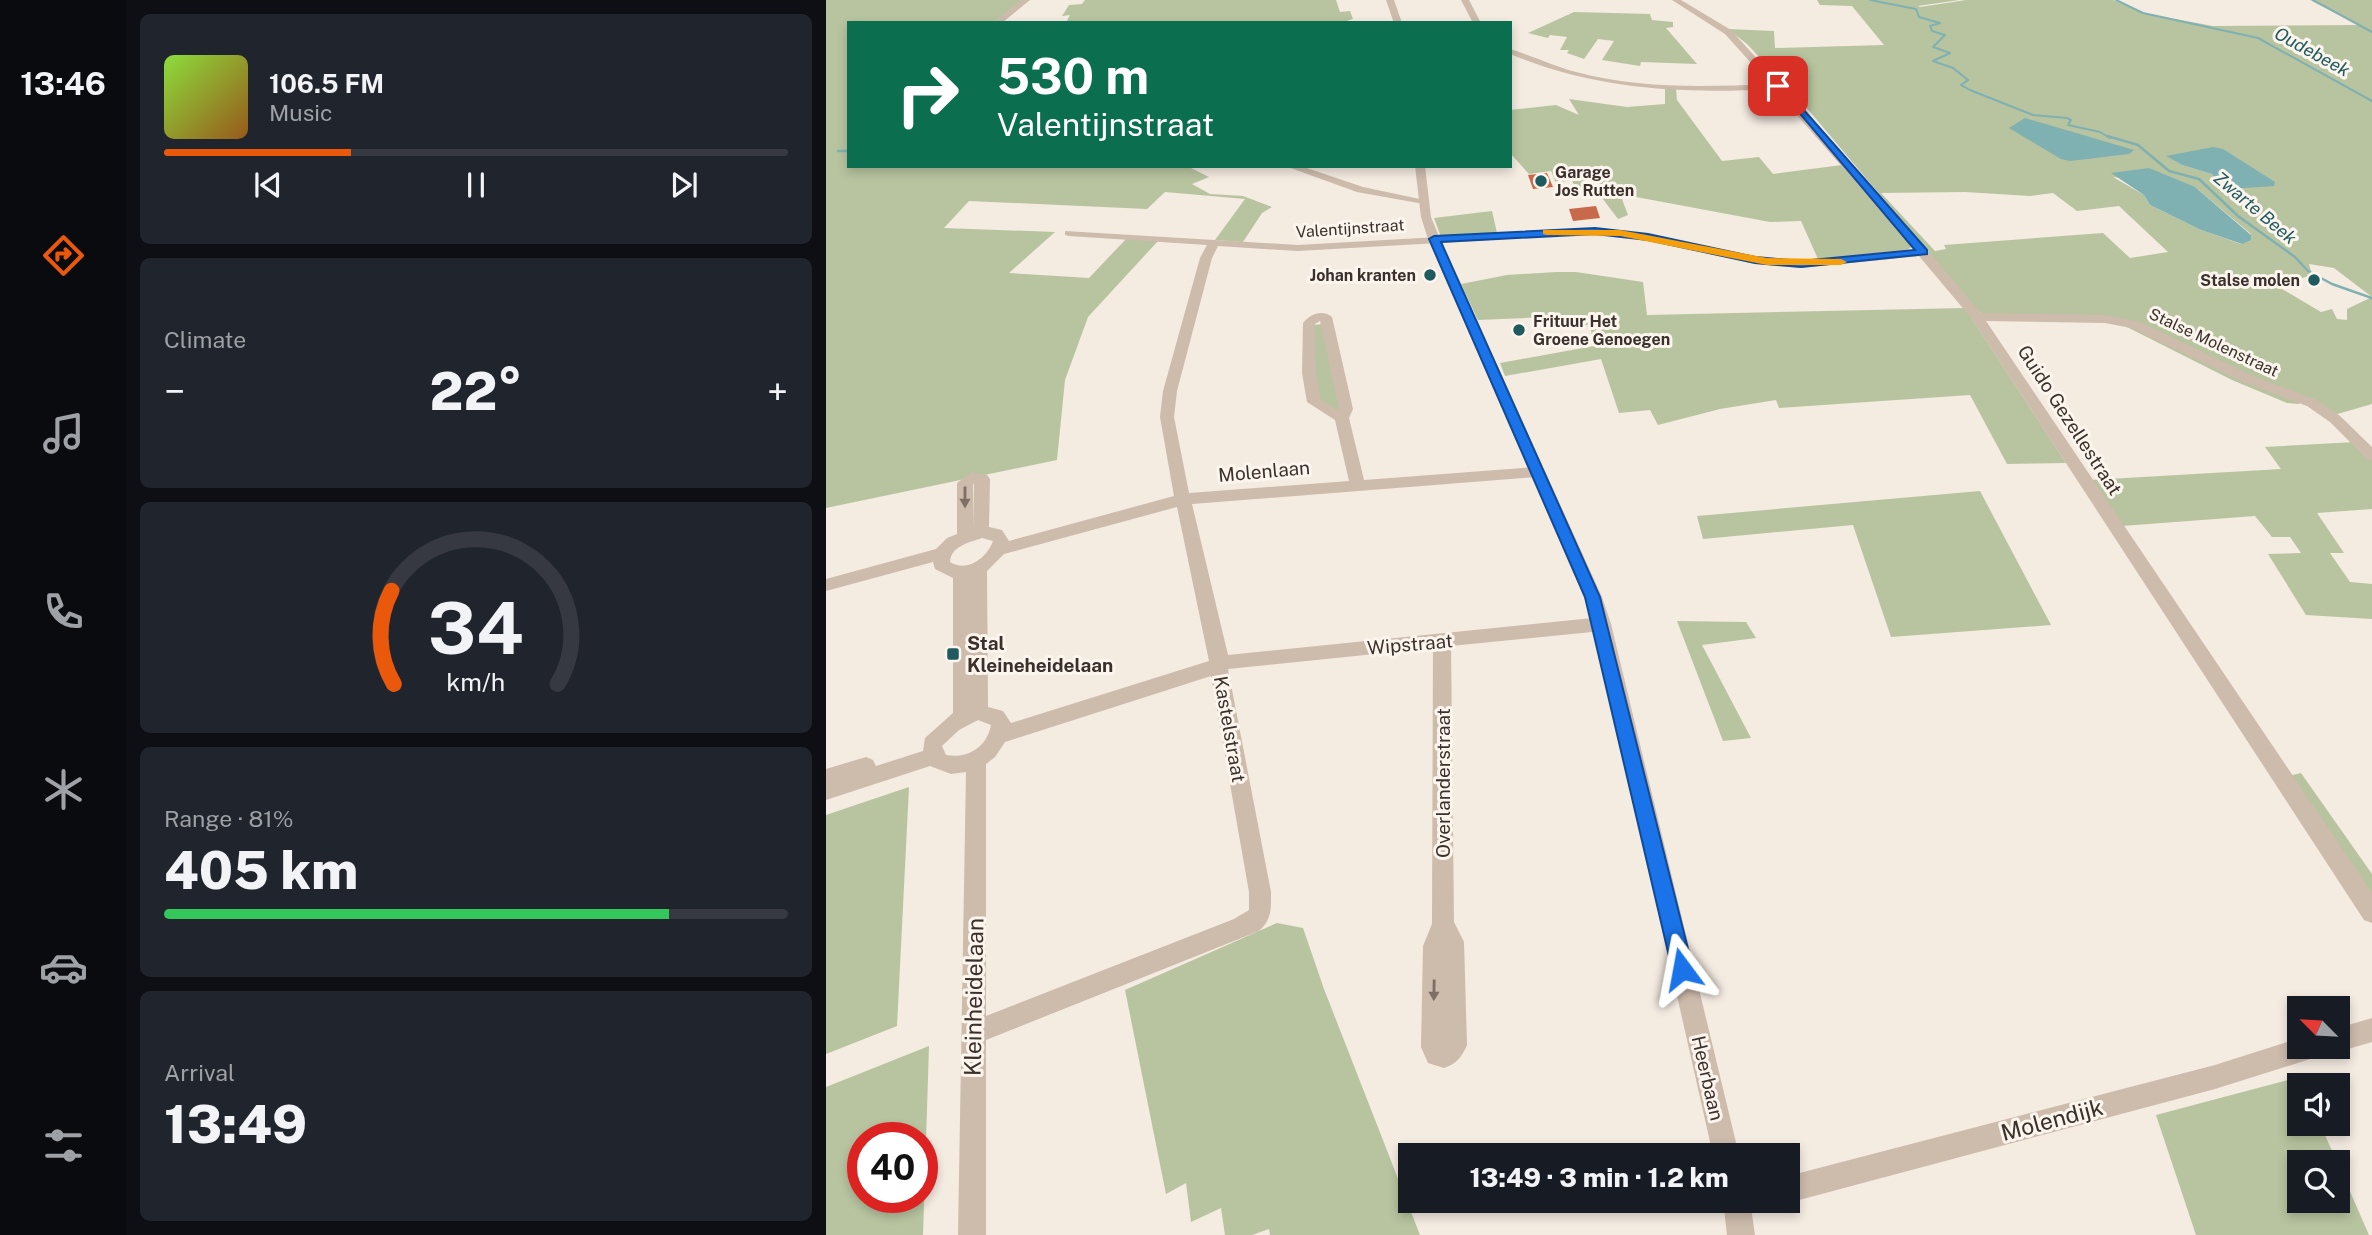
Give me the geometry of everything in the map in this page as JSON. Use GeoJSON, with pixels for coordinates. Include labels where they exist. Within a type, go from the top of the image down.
{"type":"FeatureCollection","features":[{"type":"Feature","properties":{"kind":"street"},"geometry":{"type":"LineString","coordinates":[[999,21],[1027,0]]}},
{"type":"Feature","properties":{"kind":"street"},"geometry":{"type":"LineString","coordinates":[[1390,0],[1397,21]]}},
{"type":"Feature","properties":{"kind":"street"},"geometry":{"type":"LineString","coordinates":[[1465,0],[1476,21]]}},
{"type":"Feature","properties":{"kind":"street","name":"Guido Gezellestraat"},"geometry":{"type":"LineString","coordinates":[[1676,0],[1728,32],[1778,86],[1977,317],[2372,912]]}},
{"type":"Feature","properties":{"kind":"street"},"geometry":{"type":"LineString","coordinates":[[1512,52],[1560,73],[1604,82],[1674,88],[1778,86]]}},
{"type":"Feature","properties":{"kind":"street"},"geometry":{"type":"LineString","coordinates":[[1296,168],[1361,190],[1424,201]]}},
{"type":"Feature","properties":{"kind":"street","name":"Heerbaan"},"geometry":{"type":"LineString","coordinates":[[1420,168],[1424,201],[1434,239],[1602,624],[1723,1143]]}},
{"type":"Feature","properties":{"kind":"street","name":"Valentijnstraat"},"geometry":{"type":"LineString","coordinates":[[1069,233],[1307,248],[1595,231],[1648,237],[1755,260],[1801,264],[1923,252]]}},
{"type":"Feature","properties":{"kind":"street","name":"Kastelstraat"},"geometry":{"type":"LineString","coordinates":[[974,1033],[1251,923],[1260,915],[1260,892],[1219,661],[1172,453],[1167,417],[1170,391],[1206,258],[1214,243]]}},
{"type":"Feature","properties":{"kind":"street"},"geometry":{"type":"LineString","coordinates":[[1342,418],[1314,402],[1307,335],[1308,323],[1316,317],[1328,319],[1329,343],[1346,409],[1342,418],[1358,485]]}},
{"type":"Feature","properties":{"kind":"street","name":"Stalse Molenstraat"},"geometry":{"type":"LineString","coordinates":[[1977,317],[2105,318],[2135,325],[2248,379],[2312,403],[2335,419],[2372,456]]}},
{"type":"Feature","properties":{"kind":"street","name":"Molenlaan"},"geometry":{"type":"LineString","coordinates":[[1001,545],[1183,494],[1537,472]]}},
{"type":"Feature","properties":{"kind":"street"},"geometry":{"type":"LineString","coordinates":[[826,596],[941,560],[973,533],[996,534],[1001,545],[990,562],[961,573],[946,570],[941,560]]}},
{"type":"Feature","properties":{"kind":"street"},"geometry":{"type":"LineString","coordinates":[[826,585],[941,560]]}},
{"type":"Feature","properties":{"kind":"street"},"geometry":{"type":"LineString","coordinates":[[970,714],[979,568]]}},
{"type":"Feature","properties":{"kind":"street"},"geometry":{"type":"LineString","coordinates":[[961,573],[970,714]]}},
{"type":"Feature","properties":{"kind":"street","name":"Wipstraat"},"geometry":{"type":"LineString","coordinates":[[1000,729],[1219,661],[1442,642],[1602,624]]}},
{"type":"Feature","properties":{"kind":"street","name":"Overlanderstraat"},"geometry":{"type":"LineString","coordinates":[[1442,642],[1443,924]]}},
{"type":"Feature","properties":{"kind":"street"},"geometry":{"type":"LineString","coordinates":[[826,791],[933,750],[947,727],[970,714],[996,717],[1000,729],[995,744],[976,760],[950,766],[940,763],[933,750]]}},
{"type":"Feature","properties":{"kind":"street"},"geometry":{"type":"LineString","coordinates":[[826,778],[933,750]]}},
{"type":"Feature","properties":{"kind":"street","name":"Kleinheidelaan"},"geometry":{"type":"LineString","coordinates":[[972,1235],[976,760]]}},
{"type":"Feature","properties":{"kind":"street"},"geometry":{"type":"LineString","coordinates":[[2350,1036],[2372,1030]]}},
{"type":"Feature","properties":{"kind":"street","name":"Molendijk"},"geometry":{"type":"LineString","coordinates":[[1800,1187],[2215,1077],[2287,1054]]}},
{"type":"Feature","properties":{"kind":"street"},"geometry":{"type":"LineString","coordinates":[[1741,1213],[1741,1235]]}},
{"type":"Feature","properties":{"kind":"green space"},"geometry":{"type":"Polygon","coordinates":[[[826,0],[1023,0],[996,21],[847,21],[847,168],[1191,168],[1209,177],[1192,184],[1210,194],[1243,196],[1272,207],[1262,213],[1243,242],[1215,240],[1245,199],[1165,192],[1147,209],[969,201],[944,228],[1055,232],[1009,273],[1089,278],[1126,239],[1158,241],[1088,317],[1065,380],[1057,460],[826,508],[826,0]]]}},
{"type":"Feature","properties":{"kind":"green space"},"geometry":{"type":"Polygon","coordinates":[[[1085,0],[1336,0],[1340,12],[1350,11],[1353,19],[1067,21],[1070,15],[1062,16],[1069,5],[1082,4],[1085,0]]]}},
{"type":"Feature","properties":{"kind":"green space"},"geometry":{"type":"Polygon","coordinates":[[[1817,0],[1959,0],[1918,6],[1920,7],[1966,0],[2113,0],[2143,13],[2213,26],[2359,25],[2310,0],[2372,0],[2372,297],[2372,404],[2334,415],[2300,396],[2299,404],[2287,403],[2232,380],[2119,323],[1985,315],[1978,311],[1800,100],[1747,44],[1728,29],[1774,31],[1775,48],[1884,45],[1852,6],[1820,5],[1817,0]],[[2167,156],[2182,165],[2212,174],[2218,185],[2274,186],[2167,156]],[[2113,177],[2144,195],[2150,205],[2201,230],[2241,244],[2251,234],[2195,187],[2113,177]],[[1965,192],[1881,193],[1935,251],[1946,249],[1944,245],[2103,233],[2130,258],[2168,252],[2119,206],[2077,211],[2053,193],[2030,196],[1965,192]],[[2309,264],[2312,275],[2277,286],[2321,312],[2332,309],[2337,319],[2347,320],[2347,309],[2372,297],[2334,268],[2309,264]]]}},
{"type":"Feature","properties":{"kind":"green space"},"geometry":{"type":"Polygon","coordinates":[[[1574,12],[1650,14],[1652,20],[1673,22],[1673,27],[1666,28],[1697,64],[1641,62],[1640,66],[1602,60],[1614,41],[1598,39],[1584,59],[1567,53],[1569,50],[1560,50],[1567,37],[1550,35],[1548,38],[1528,33],[1574,12]]]}},
{"type":"Feature","properties":{"kind":"green space"},"geometry":{"type":"Polygon","coordinates":[[[1665,89],[1676,89],[1677,100],[1722,161],[1759,157],[1773,174],[1842,165],[1912,247],[1904,251],[1818,259],[1801,221],[1770,222],[1620,194],[1628,215],[1618,219],[1596,190],[1575,188],[1572,180],[1556,183],[1551,171],[1529,174],[1512,155],[1512,110],[1556,105],[1579,115],[1569,99],[1627,107],[1665,104],[1665,89]]]}},
{"type":"Feature","properties":{"kind":"green space"},"geometry":{"type":"Polygon","coordinates":[[[1492,211],[1497,233],[1441,237],[1434,218],[1492,211]]]}},
{"type":"Feature","properties":{"kind":"green space"},"geometry":{"type":"Polygon","coordinates":[[[1576,272],[1643,282],[1647,315],[1965,308],[2066,463],[2007,464],[1970,395],[1779,408],[1776,400],[1720,409],[1658,425],[1650,410],[1619,413],[1601,359],[1505,376],[1500,363],[1594,346],[1590,325],[1551,327],[1551,317],[1478,320],[1461,284],[1507,275],[1576,272]]]}},
{"type":"Feature","properties":{"kind":"green space"},"geometry":{"type":"Polygon","coordinates":[[[1323,324],[1342,411],[1322,406],[1312,373],[1314,325],[1323,324]]]}},
{"type":"Feature","properties":{"kind":"green space"},"geometry":{"type":"Polygon","coordinates":[[[2355,442],[2372,460],[2372,509],[2317,513],[2344,553],[2330,553],[2350,582],[2372,584],[2372,619],[2306,615],[2268,554],[2301,553],[2290,537],[2272,537],[2255,516],[2122,526],[2091,480],[2281,469],[2265,447],[2355,442]]]}},
{"type":"Feature","properties":{"kind":"green space"},"geometry":{"type":"Polygon","coordinates":[[[1980,491],[2051,625],[1891,637],[1853,525],[1703,539],[1697,516],[1980,491]]]}},
{"type":"Feature","properties":{"kind":"green space"},"geometry":{"type":"Polygon","coordinates":[[[1677,621],[1746,622],[1756,638],[1702,645],[1751,738],[1723,741],[1677,621]]]}},
{"type":"Feature","properties":{"kind":"green space"},"geometry":{"type":"Polygon","coordinates":[[[2301,773],[2372,874],[2372,897],[2289,776],[2301,773]]]}},
{"type":"Feature","properties":{"kind":"green space"},"geometry":{"type":"Polygon","coordinates":[[[909,787],[897,1026],[826,1054],[826,815],[909,787]]]}},
{"type":"Feature","properties":{"kind":"green space"},"geometry":{"type":"Polygon","coordinates":[[[1277,923],[1303,928],[1398,1179],[1398,1213],[1411,1213],[1420,1235],[1270,1235],[1269,1229],[1252,1235],[1225,1235],[1221,1208],[1191,1222],[1186,1183],[1166,1194],[1125,990],[1277,923]]]}},
{"type":"Feature","properties":{"kind":"green space"},"geometry":{"type":"Polygon","coordinates":[[[929,1046],[927,1122],[847,1122],[847,1213],[924,1213],[923,1235],[826,1235],[826,1087],[929,1046]]]}},
{"type":"Feature","properties":{"kind":"green space"},"geometry":{"type":"Polygon","coordinates":[[[2287,1080],[2287,1136],[2325,1136],[2332,1150],[2287,1150],[2287,1213],[2350,1213],[2350,1191],[2369,1235],[2196,1235],[2156,1115],[2287,1080]]]}},
{"type":"Feature","properties":{"kind":"water"},"geometry":{"type":"Polygon","coordinates":[[[2025,118],[2134,150],[2129,154],[2070,161],[2061,159],[2009,128],[2025,118]]]}},
{"type":"Feature","properties":{"kind":"water"},"geometry":{"type":"Polygon","coordinates":[[[2213,147],[2223,149],[2275,182],[2274,186],[2229,189],[2218,185],[2212,174],[2182,165],[2166,156],[2213,147]]]}},
{"type":"Feature","properties":{"kind":"water"},"geometry":{"type":"Polygon","coordinates":[[[2149,168],[2195,187],[2251,235],[2251,240],[2242,244],[2201,230],[2150,205],[2144,195],[2111,173],[2149,168]]]}},
{"type":"Feature","properties":{"kind":"building","name":"Garage Jos Rutten"},"geometry":{"type":"Polygon","coordinates":[[[1547,173],[1553,187],[1533,189],[1528,175],[1547,173]]]}},
{"type":"Feature","properties":{"kind":"building"},"geometry":{"type":"Polygon","coordinates":[[[1596,206],[1600,218],[1573,221],[1569,209],[1596,206]]]}},
{"type":"Feature","properties":{"kind":"waterway","name":"Zwarte Beek"},"geometry":{"type":"LineString","coordinates":[[1870,0],[1916,9],[1919,17],[1940,23],[1930,26],[1932,31],[1945,35],[1933,47],[1950,53],[1933,61],[1953,68],[1968,80],[1961,85],[2033,115],[2067,118],[2071,120],[2068,125],[2100,132],[2110,138]]}},
{"type":"Feature","properties":{"kind":"waterway","name":"Oudebeek"},"geometry":{"type":"LineString","coordinates":[[2116,0],[2143,13],[2258,38],[2372,101]]}},
{"type":"Feature","properties":{"kind":"waterway"},"geometry":{"type":"LineString","coordinates":[[2313,0],[2372,32]]}},
{"type":"Feature","properties":{"kind":"waterway","name":"Zwarte Beek"},"geometry":{"type":"LineString","coordinates":[[2107,136],[2138,145],[2169,171],[2199,179],[2238,216],[2295,257],[2308,271],[2332,284],[2372,298]]}},
{"type":"Feature","properties":{"kind":"waterway"},"geometry":{"type":"LineString","coordinates":[[838,151],[847,151]]}},
{"type":"Feature","properties":{"kind":"slow traffic"},"geometry":{"type":"LineString","coordinates":[[1547,232],[1579,230],[1620,233],[1755,260],[1801,264],[1841,262]]}},
{"type":"Feature","properties":{"kind":"place","name":"Garage Jos Rutten"},"geometry":{"type":"Point","coordinates":[1541,181]}},
{"type":"Feature","properties":{"kind":"place","name":"Johan kranten"},"geometry":{"type":"Point","coordinates":[1430,275]}},
{"type":"Feature","properties":{"kind":"place","name":"Stalse molen"},"geometry":{"type":"Point","coordinates":[2314,280]}},
{"type":"Feature","properties":{"kind":"place","name":"Frituur Het Groene Genoegen"},"geometry":{"type":"Point","coordinates":[1519,330]}},
{"type":"Feature","properties":{"kind":"place","name":"Stal Kleineheidelaan"},"geometry":{"type":"Point","coordinates":[953,654]}},
{"type":"Feature","properties":{"kind":"route"},"geometry":{"type":"LineString","coordinates":[[1682,969],[1602,624],[1593,597],[1434,239],[1595,231],[1648,237],[1755,260],[1801,264],[1923,252],[1778,86]]}}]}
